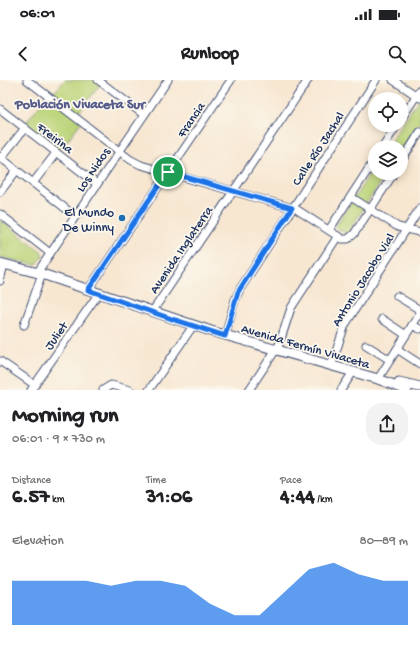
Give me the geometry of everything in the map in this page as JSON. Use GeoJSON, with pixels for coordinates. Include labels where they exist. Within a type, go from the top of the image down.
{"type":"FeatureCollection","features":[{"type":"Feature","properties":{"kind":"main road","name":"Avenida Fermín Vivaceta"},"geometry":{"type":"LineString","coordinates":[[2,263],[39,273],[193,326],[378,379],[407,390]]}},
{"type":"Feature","properties":{"kind":"main road","name":"Avenida Fermín Vivaceta"},"geometry":{"type":"LineString","coordinates":[[378,379],[406,383],[420,387]]}},
{"type":"Feature","properties":{"kind":"street"},"geometry":{"type":"LineString","coordinates":[[27,80],[119,151],[138,163],[298,210],[345,240],[352,236],[389,180]]}},
{"type":"Feature","properties":{"kind":"street"},"geometry":{"type":"LineString","coordinates":[[98,80],[144,115]]}},
{"type":"Feature","properties":{"kind":"street","name":"Los Nidos"},"geometry":{"type":"LineString","coordinates":[[24,325],[39,273],[50,253],[168,80]]}},
{"type":"Feature","properties":{"kind":"street","name":"Francia"},"geometry":{"type":"LineString","coordinates":[[88,290],[231,80]]}},
{"type":"Feature","properties":{"kind":"street","name":"Avenida Inglaterra"},"geometry":{"type":"LineString","coordinates":[[152,312],[308,80]]}},
{"type":"Feature","properties":{"kind":"street","name":"Calle Río Jachal"},"geometry":{"type":"LineString","coordinates":[[225,336],[238,292],[376,80]]}},
{"type":"Feature","properties":{"kind":"street"},"geometry":{"type":"LineString","coordinates":[[393,80],[419,94],[408,109]]}},
{"type":"Feature","properties":{"kind":"street","name":"Freirina"},"geometry":{"type":"LineString","coordinates":[[0,109],[97,184]]}},
{"type":"Feature","properties":{"kind":"street"},"geometry":{"type":"LineString","coordinates":[[25,128],[1,158],[75,216]]}},
{"type":"Feature","properties":{"kind":"street"},"geometry":{"type":"LineString","coordinates":[[408,151],[420,132]]}},
{"type":"Feature","properties":{"kind":"street"},"geometry":{"type":"LineString","coordinates":[[33,183],[56,153]]}},
{"type":"Feature","properties":{"kind":"street"},"geometry":{"type":"LineString","coordinates":[[0,192],[17,170]]}},
{"type":"Feature","properties":{"kind":"street"},"geometry":{"type":"LineString","coordinates":[[329,230],[368,170]]}},
{"type":"Feature","properties":{"kind":"street"},"geometry":{"type":"LineString","coordinates":[[351,197],[395,225],[420,232]]}},
{"type":"Feature","properties":{"kind":"street","name":"Antonio Jacobo Vial"},"geometry":{"type":"LineString","coordinates":[[331,366],[345,325],[420,208]]}},
{"type":"Feature","properties":{"kind":"street"},"geometry":{"type":"LineString","coordinates":[[0,214],[50,253]]}},
{"type":"Feature","properties":{"kind":"street"},"geometry":{"type":"LineString","coordinates":[[249,390],[276,350],[291,308],[338,236]]}},
{"type":"Feature","properties":{"kind":"street"},"geometry":{"type":"LineString","coordinates":[[0,281],[2,263]]}},
{"type":"Feature","properties":{"kind":"street","name":"Juliet"},"geometry":{"type":"LineString","coordinates":[[33,388],[99,294]]}},
{"type":"Feature","properties":{"kind":"street"},"geometry":{"type":"LineString","coordinates":[[378,379],[420,311],[397,296]]}},
{"type":"Feature","properties":{"kind":"street"},"geometry":{"type":"LineString","coordinates":[[382,320],[406,335]]}},
{"type":"Feature","properties":{"kind":"street"},"geometry":{"type":"LineString","coordinates":[[412,324],[420,329]]}},
{"type":"Feature","properties":{"kind":"street"},"geometry":{"type":"LineString","coordinates":[[149,390],[193,326]]}},
{"type":"Feature","properties":{"kind":"street"},"geometry":{"type":"LineString","coordinates":[[366,345],[390,360]]}},
{"type":"Feature","properties":{"kind":"street"},"geometry":{"type":"LineString","coordinates":[[397,349],[420,364]]}},
{"type":"Feature","properties":{"kind":"street"},"geometry":{"type":"LineString","coordinates":[[0,361],[33,388]]}},
{"type":"Feature","properties":{"kind":"street"},"geometry":{"type":"LineString","coordinates":[[341,390],[353,372]]}},
{"type":"Feature","properties":{"kind":"street"},"geometry":{"type":"LineString","coordinates":[[103,390],[111,385],[130,390]]}},
{"type":"Feature","properties":{"kind":"green space"},"geometry":{"type":"Polygon","coordinates":[[[65,80],[103,80],[76,117],[82,121],[59,151],[25,124],[47,95],[50,97],[65,80]]]}},
{"type":"Feature","properties":{"kind":"green space"},"geometry":{"type":"Polygon","coordinates":[[[420,97],[420,121],[408,140],[392,140],[397,132],[408,132],[408,115],[420,97]]]}},
{"type":"Feature","properties":{"kind":"green space"},"geometry":{"type":"Polygon","coordinates":[[[368,177],[368,180],[382,180],[347,234],[335,227],[368,177]]]}},
{"type":"Feature","properties":{"kind":"green space"},"geometry":{"type":"Polygon","coordinates":[[[0,220],[41,251],[43,256],[36,265],[0,257],[0,220]]]}},
{"type":"Feature","properties":{"kind":"place","name":"El Mundo De Winny"},"geometry":{"type":"Point","coordinates":[122,218]}},
{"type":"Feature","properties":{"kind":"district","name":"Población Vivaceta Sur"},"geometry":{"type":"Point","coordinates":[80,103]}},
{"type":"Feature","properties":{"kind":"route"},"geometry":{"type":"LineString","coordinates":[[168,172],[292,208],[238,292],[225,336],[88,290],[168,172]]}}]}
